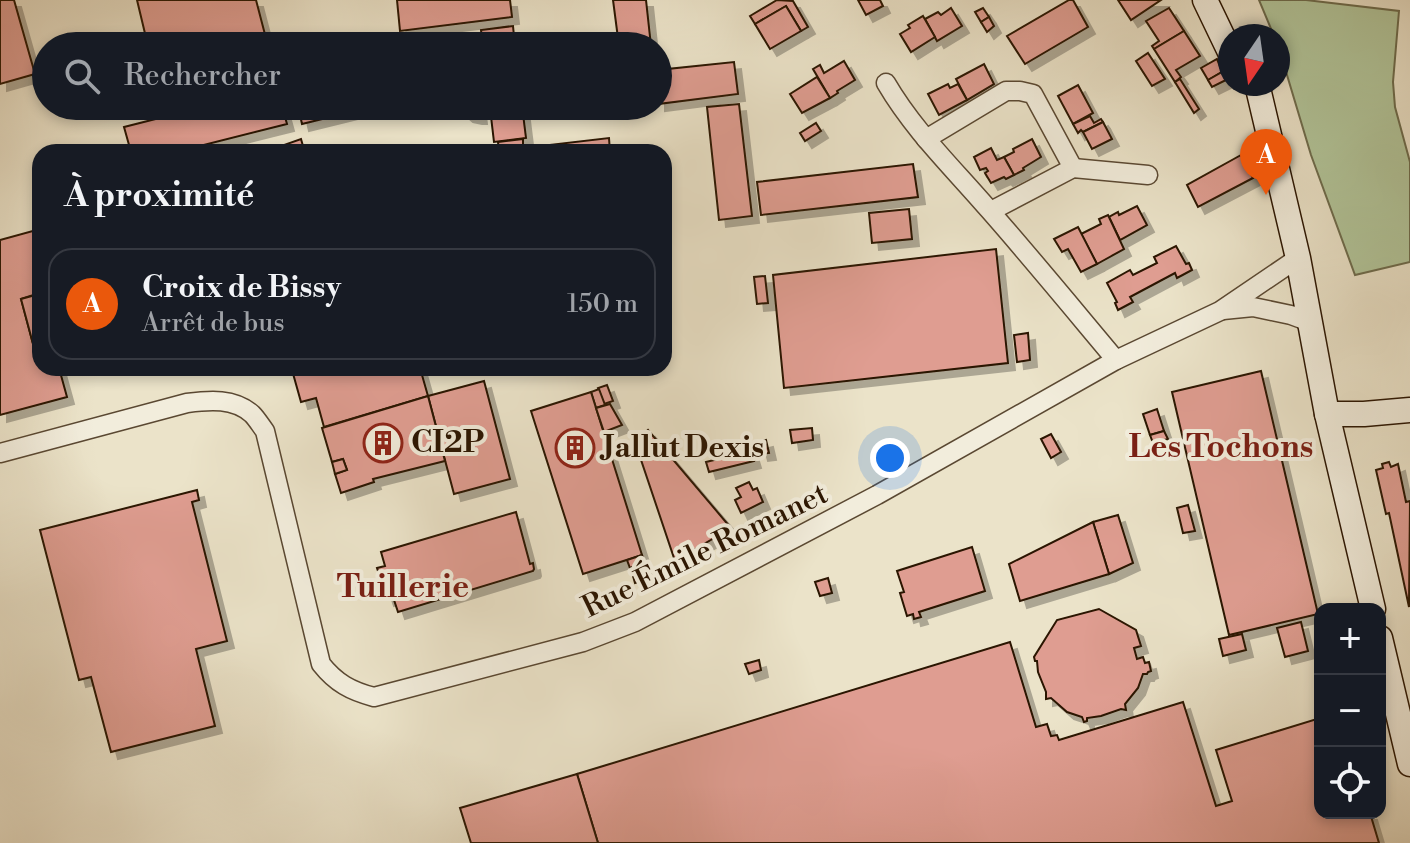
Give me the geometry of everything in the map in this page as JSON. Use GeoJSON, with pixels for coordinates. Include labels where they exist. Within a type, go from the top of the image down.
{"type":"FeatureCollection","features":[{"type":"Feature","properties":{"kind":"main road"},"geometry":{"type":"LineString","coordinates":[[1205,0],[1218,27]]}},
{"type":"Feature","properties":{"kind":"main road"},"geometry":{"type":"LineString","coordinates":[[1223,0],[1233,24]]}},
{"type":"Feature","properties":{"kind":"main road"},"geometry":{"type":"LineString","coordinates":[[1248,96],[1274,157]]}},
{"type":"Feature","properties":{"kind":"main road"},"geometry":{"type":"LineString","coordinates":[[1260,96],[1298,258],[1327,414],[1372,603]]}},
{"type":"Feature","properties":{"kind":"main road"},"geometry":{"type":"LineString","coordinates":[[1327,414],[1410,410]]}},
{"type":"Feature","properties":{"kind":"main road"},"geometry":{"type":"LineString","coordinates":[[1386,663],[1410,764]]}},
{"type":"Feature","properties":{"kind":"street"},"geometry":{"type":"LineString","coordinates":[[886,83],[926,139],[1116,360]]}},
{"type":"Feature","properties":{"kind":"street"},"geometry":{"type":"LineString","coordinates":[[926,139],[1006,91],[1020,91],[1033,94],[1073,168]]}},
{"type":"Feature","properties":{"kind":"street"},"geometry":{"type":"LineString","coordinates":[[991,211],[1073,168],[1148,175]]}},
{"type":"Feature","properties":{"kind":"street","name":"Rue Émile Romanet"},"geometry":{"type":"LineString","coordinates":[[0,453],[187,403],[208,400],[229,402],[252,414],[265,431],[321,664],[341,684],[374,697],[583,642],[635,622],[877,495],[1116,360],[1220,311],[1298,258]]}},
{"type":"Feature","properties":{"kind":"street","name":"Rue Émile Romanet"},"geometry":{"type":"LineString","coordinates":[[1220,311],[1253,307],[1310,322]]}},
{"type":"Feature","properties":{"kind":"green space"},"geometry":{"type":"Polygon","coordinates":[[[1259,0],[1306,0],[1399,11],[1393,82],[1395,107],[1410,162],[1410,262],[1355,275],[1311,155],[1290,85],[1290,24],[1269,24],[1259,0]]]}},
{"type":"Feature","properties":{"kind":"building"},"geometry":{"type":"Polygon","coordinates":[[[0,0],[14,0],[32,63],[32,75],[0,84],[0,0]]]}},
{"type":"Feature","properties":{"kind":"building"},"geometry":{"type":"Polygon","coordinates":[[[137,0],[256,0],[264,32],[145,32],[137,0]]]}},
{"type":"Feature","properties":{"kind":"building"},"geometry":{"type":"Polygon","coordinates":[[[397,0],[510,0],[512,17],[400,31],[397,0]]]}},
{"type":"Feature","properties":{"kind":"building"},"geometry":{"type":"Polygon","coordinates":[[[613,0],[646,0],[649,32],[617,32],[613,0]]]}},
{"type":"Feature","properties":{"kind":"building"},"geometry":{"type":"Polygon","coordinates":[[[777,0],[793,1],[808,27],[801,31],[786,6],[755,24],[750,16],[777,0]]]}},
{"type":"Feature","properties":{"kind":"building"},"geometry":{"type":"Polygon","coordinates":[[[858,0],[880,0],[883,6],[866,15],[858,0]]]}},
{"type":"Feature","properties":{"kind":"building"},"geometry":{"type":"Polygon","coordinates":[[[1073,0],[1088,27],[1025,64],[1007,36],[1073,0]]]}},
{"type":"Feature","properties":{"kind":"building"},"geometry":{"type":"Polygon","coordinates":[[[1118,0],[1161,0],[1131,20],[1118,0]]]}},
{"type":"Feature","properties":{"kind":"building"},"geometry":{"type":"Polygon","coordinates":[[[786,6],[801,31],[770,49],[755,24],[786,6]]]}},
{"type":"Feature","properties":{"kind":"building"},"geometry":{"type":"Polygon","coordinates":[[[951,8],[962,26],[937,41],[925,19],[938,12],[941,15],[951,8]]]}},
{"type":"Feature","properties":{"kind":"building"},"geometry":{"type":"Polygon","coordinates":[[[983,8],[989,17],[981,22],[975,12],[983,8]]]}},
{"type":"Feature","properties":{"kind":"building"},"geometry":{"type":"Polygon","coordinates":[[[1169,8],[1184,31],[1154,49],[1152,46],[1159,41],[1146,21],[1169,8]]]}},
{"type":"Feature","properties":{"kind":"building"},"geometry":{"type":"Polygon","coordinates":[[[923,16],[935,37],[911,52],[900,34],[923,16]]]}},
{"type":"Feature","properties":{"kind":"building"},"geometry":{"type":"Polygon","coordinates":[[[989,17],[994,26],[987,32],[981,22],[989,17]]]}},
{"type":"Feature","properties":{"kind":"building"},"geometry":{"type":"Polygon","coordinates":[[[513,26],[514,32],[481,32],[513,26]]]}},
{"type":"Feature","properties":{"kind":"building"},"geometry":{"type":"Polygon","coordinates":[[[1184,31],[1200,56],[1176,70],[1181,77],[1175,82],[1154,49],[1184,31]]]}},
{"type":"Feature","properties":{"kind":"building"},"geometry":{"type":"Polygon","coordinates":[[[1148,53],[1165,79],[1152,86],[1136,61],[1148,53]]]}},
{"type":"Feature","properties":{"kind":"building"},"geometry":{"type":"Polygon","coordinates":[[[1217,59],[1218,74],[1208,80],[1201,68],[1217,59]]]}},
{"type":"Feature","properties":{"kind":"building"},"geometry":{"type":"Polygon","coordinates":[[[844,61],[855,80],[830,98],[813,69],[820,65],[824,73],[844,61]]]}},
{"type":"Feature","properties":{"kind":"building"},"geometry":{"type":"Polygon","coordinates":[[[734,62],[738,94],[672,102],[672,69],[734,62]]]}},
{"type":"Feature","properties":{"kind":"building"},"geometry":{"type":"Polygon","coordinates":[[[984,64],[994,84],[967,100],[956,79],[984,64]]]}},
{"type":"Feature","properties":{"kind":"building"},"geometry":{"type":"Polygon","coordinates":[[[1218,74],[1218,84],[1212,87],[1208,80],[1218,74]]]}},
{"type":"Feature","properties":{"kind":"building"},"geometry":{"type":"Polygon","coordinates":[[[817,77],[830,98],[802,113],[790,94],[817,77]]]}},
{"type":"Feature","properties":{"kind":"building"},"geometry":{"type":"Polygon","coordinates":[[[1180,79],[1199,109],[1194,113],[1175,82],[1180,79]]]}},
{"type":"Feature","properties":{"kind":"building"},"geometry":{"type":"Polygon","coordinates":[[[948,84],[950,88],[958,84],[967,100],[939,115],[928,94],[948,84]]]}},
{"type":"Feature","properties":{"kind":"building"},"geometry":{"type":"Polygon","coordinates":[[[1078,85],[1093,113],[1073,124],[1058,96],[1078,85]]]}},
{"type":"Feature","properties":{"kind":"building"},"geometry":{"type":"Polygon","coordinates":[[[739,104],[752,216],[719,220],[707,107],[739,104]]]}},
{"type":"Feature","properties":{"kind":"building"},"geometry":{"type":"Polygon","coordinates":[[[1090,116],[1094,123],[1101,119],[1103,122],[1078,133],[1073,124],[1090,116]]]}},
{"type":"Feature","properties":{"kind":"building"},"geometry":{"type":"Polygon","coordinates":[[[152,120],[286,120],[287,124],[208,144],[129,144],[124,127],[152,120]]]}},
{"type":"Feature","properties":{"kind":"building"},"geometry":{"type":"Polygon","coordinates":[[[491,120],[524,120],[526,138],[494,142],[491,120]]]}},
{"type":"Feature","properties":{"kind":"building"},"geometry":{"type":"Polygon","coordinates":[[[1103,122],[1112,139],[1092,149],[1083,132],[1103,122]]]}},
{"type":"Feature","properties":{"kind":"building"},"geometry":{"type":"Polygon","coordinates":[[[816,123],[821,131],[805,141],[800,133],[816,123]]]}},
{"type":"Feature","properties":{"kind":"building"},"geometry":{"type":"Polygon","coordinates":[[[609,138],[609,144],[557,144],[609,138]]]}},
{"type":"Feature","properties":{"kind":"building"},"geometry":{"type":"Polygon","coordinates":[[[523,139],[523,144],[498,142],[523,139]]]}},
{"type":"Feature","properties":{"kind":"building"},"geometry":{"type":"Polygon","coordinates":[[[1032,139],[1041,157],[1014,175],[1004,157],[1032,139]]]}},
{"type":"Feature","properties":{"kind":"building"},"geometry":{"type":"Polygon","coordinates":[[[991,148],[997,160],[1004,157],[1014,175],[991,183],[985,173],[988,171],[986,168],[980,170],[974,157],[991,148]]]}},
{"type":"Feature","properties":{"kind":"building"},"geometry":{"type":"Polygon","coordinates":[[[1241,155],[1253,178],[1198,207],[1187,185],[1241,155]]]}},
{"type":"Feature","properties":{"kind":"building"},"geometry":{"type":"Polygon","coordinates":[[[913,164],[918,197],[761,215],[757,182],[913,164]]]}},
{"type":"Feature","properties":{"kind":"building"},"geometry":{"type":"Polygon","coordinates":[[[1137,206],[1147,225],[1120,240],[1109,217],[1137,206]]]}},
{"type":"Feature","properties":{"kind":"building"},"geometry":{"type":"Polygon","coordinates":[[[909,209],[912,239],[872,243],[869,213],[909,209]]]}},
{"type":"Feature","properties":{"kind":"building"},"geometry":{"type":"Polygon","coordinates":[[[1108,215],[1124,249],[1097,264],[1081,234],[1101,224],[1099,219],[1108,215]]]}},
{"type":"Feature","properties":{"kind":"building"},"geometry":{"type":"Polygon","coordinates":[[[1078,227],[1097,264],[1081,272],[1068,249],[1062,252],[1054,239],[1078,227]]]}},
{"type":"Feature","properties":{"kind":"building"},"geometry":{"type":"Polygon","coordinates":[[[32,231],[32,296],[21,299],[32,340],[32,376],[61,376],[67,397],[0,415],[0,240],[32,231]]]}},
{"type":"Feature","properties":{"kind":"building"},"geometry":{"type":"Polygon","coordinates":[[[1176,246],[1192,270],[1177,278],[1175,273],[1130,297],[1133,302],[1118,310],[1107,283],[1130,270],[1133,275],[1157,263],[1154,257],[1176,246]]]}},
{"type":"Feature","properties":{"kind":"building"},"geometry":{"type":"Polygon","coordinates":[[[996,249],[1008,363],[784,388],[773,275],[996,249]]]}},
{"type":"Feature","properties":{"kind":"building"},"geometry":{"type":"Polygon","coordinates":[[[765,276],[768,303],[757,304],[754,277],[765,276]]]}},
{"type":"Feature","properties":{"kind":"building"},"geometry":{"type":"Polygon","coordinates":[[[32,296],[32,340],[21,299],[32,296]]]}},
{"type":"Feature","properties":{"kind":"building"},"geometry":{"type":"Polygon","coordinates":[[[1028,333],[1030,360],[1017,362],[1014,335],[1028,333]]]}},
{"type":"Feature","properties":{"kind":"building"},"geometry":{"type":"Polygon","coordinates":[[[1261,371],[1315,603],[1314,615],[1229,635],[1172,392],[1261,371]]]}},
{"type":"Feature","properties":{"kind":"building"},"geometry":{"type":"Polygon","coordinates":[[[294,376],[422,376],[428,396],[324,427],[316,398],[301,402],[294,376]]]}},
{"type":"Feature","properties":{"kind":"building"},"geometry":{"type":"Polygon","coordinates":[[[484,381],[510,479],[454,494],[428,396],[484,381]]]}},
{"type":"Feature","properties":{"kind":"building"},"geometry":{"type":"Polygon","coordinates":[[[607,385],[613,401],[604,404],[598,388],[607,385]]]}},
{"type":"Feature","properties":{"kind":"building"},"geometry":{"type":"Polygon","coordinates":[[[599,389],[605,405],[596,408],[591,392],[599,389]]]}},
{"type":"Feature","properties":{"kind":"building","name":"Jallut Dexis"},"geometry":{"type":"Polygon","coordinates":[[[591,392],[642,555],[583,574],[531,411],[591,392]]]}},
{"type":"Feature","properties":{"kind":"building","name":"CI2P"},"geometry":{"type":"Polygon","coordinates":[[[428,396],[445,461],[373,479],[374,482],[341,493],[335,474],[347,470],[343,459],[332,462],[322,428],[428,396]]]}},
{"type":"Feature","properties":{"kind":"building"},"geometry":{"type":"Polygon","coordinates":[[[610,404],[622,425],[604,432],[596,408],[610,404]]]}},
{"type":"Feature","properties":{"kind":"building"},"geometry":{"type":"Polygon","coordinates":[[[1157,409],[1164,431],[1150,435],[1143,414],[1157,409]]]}},
{"type":"Feature","properties":{"kind":"building"},"geometry":{"type":"Polygon","coordinates":[[[812,428],[813,440],[792,443],[790,430],[812,428]]]}},
{"type":"Feature","properties":{"kind":"building"},"geometry":{"type":"Polygon","coordinates":[[[648,430],[731,528],[675,561],[635,442],[648,430]]]}},
{"type":"Feature","properties":{"kind":"building"},"geometry":{"type":"Polygon","coordinates":[[[1164,431],[1168,439],[1153,443],[1150,435],[1164,431]]]}},
{"type":"Feature","properties":{"kind":"building"},"geometry":{"type":"Polygon","coordinates":[[[1051,434],[1061,452],[1051,458],[1041,439],[1051,434]]]}},
{"type":"Feature","properties":{"kind":"building"},"geometry":{"type":"Polygon","coordinates":[[[766,440],[769,453],[761,454],[758,442],[766,440]]]}},
{"type":"Feature","properties":{"kind":"building"},"geometry":{"type":"Polygon","coordinates":[[[751,451],[754,461],[709,472],[706,462],[751,451]]]}},
{"type":"Feature","properties":{"kind":"building"},"geometry":{"type":"Polygon","coordinates":[[[343,459],[347,470],[335,474],[332,462],[343,459]]]}},
{"type":"Feature","properties":{"kind":"building"},"geometry":{"type":"Polygon","coordinates":[[[1389,462],[1391,467],[1398,464],[1406,502],[1410,501],[1409,607],[1389,513],[1386,514],[1376,470],[1389,462]]]}},
{"type":"Feature","properties":{"kind":"building"},"geometry":{"type":"Polygon","coordinates":[[[749,482],[753,490],[757,488],[763,502],[741,513],[735,500],[741,497],[736,488],[749,482]]]}},
{"type":"Feature","properties":{"kind":"building"},"geometry":{"type":"Polygon","coordinates":[[[197,490],[199,500],[192,502],[227,641],[196,649],[215,726],[111,752],[91,677],[79,680],[40,530],[197,490]]]}},
{"type":"Feature","properties":{"kind":"building"},"geometry":{"type":"Polygon","coordinates":[[[1188,505],[1195,531],[1183,533],[1177,508],[1188,505]]]}},
{"type":"Feature","properties":{"kind":"building"},"geometry":{"type":"Polygon","coordinates":[[[516,512],[533,571],[398,612],[393,597],[387,599],[377,568],[385,566],[381,552],[516,512]]]}},
{"type":"Feature","properties":{"kind":"building"},"geometry":{"type":"Polygon","coordinates":[[[1118,515],[1133,563],[1109,574],[1093,522],[1118,515]]]}},
{"type":"Feature","properties":{"kind":"building"},"geometry":{"type":"Polygon","coordinates":[[[1093,522],[1109,574],[1020,601],[1009,564],[1093,522]]]}},
{"type":"Feature","properties":{"kind":"building"},"geometry":{"type":"Polygon","coordinates":[[[972,547],[985,591],[919,612],[921,617],[914,619],[913,614],[907,616],[897,571],[972,547]]]}},
{"type":"Feature","properties":{"kind":"building"},"geometry":{"type":"Polygon","coordinates":[[[642,555],[645,563],[630,568],[627,560],[642,555]]]}},
{"type":"Feature","properties":{"kind":"building"},"geometry":{"type":"Polygon","coordinates":[[[645,563],[648,572],[633,576],[630,568],[645,563]]]}},
{"type":"Feature","properties":{"kind":"building"},"geometry":{"type":"Polygon","coordinates":[[[648,572],[650,579],[635,583],[633,576],[648,572]]]}},
{"type":"Feature","properties":{"kind":"building"},"geometry":{"type":"Polygon","coordinates":[[[828,578],[832,593],[820,596],[815,582],[828,578]]]}},
{"type":"Feature","properties":{"kind":"building"},"geometry":{"type":"Polygon","coordinates":[[[1099,609],[1136,630],[1141,646],[1134,648],[1137,659],[1143,657],[1145,663],[1149,662],[1151,671],[1143,674],[1138,688],[1125,704],[1126,710],[1087,718],[1084,722],[1082,717],[1067,712],[1051,698],[1046,699],[1034,657],[1057,620],[1099,609]]]}},
{"type":"Feature","properties":{"kind":"building"},"geometry":{"type":"Polygon","coordinates":[[[1301,622],[1308,651],[1285,657],[1277,628],[1301,622]]]}},
{"type":"Feature","properties":{"kind":"building"},"geometry":{"type":"Polygon","coordinates":[[[1242,634],[1246,650],[1223,656],[1219,639],[1242,634]]]}},
{"type":"Feature","properties":{"kind":"building"},"geometry":{"type":"Polygon","coordinates":[[[1010,642],[1036,727],[1047,724],[1051,736],[1057,735],[1059,740],[1183,702],[1216,806],[1232,801],[1216,750],[1314,720],[1314,819],[1372,819],[1379,843],[598,843],[577,774],[1010,642]]]}},
{"type":"Feature","properties":{"kind":"building"},"geometry":{"type":"Polygon","coordinates":[[[759,660],[761,670],[749,674],[745,664],[759,660]]]}},
{"type":"Feature","properties":{"kind":"building"},"geometry":{"type":"Polygon","coordinates":[[[577,774],[598,843],[471,843],[460,808],[577,774]]]}},
{"type":"Feature","properties":{"kind":"place","name":"Croix de Bissy"},"geometry":{"type":"Point","coordinates":[1266,195]}},
{"type":"Feature","properties":{"kind":"place","name":"CI2P"},"geometry":{"type":"Point","coordinates":[383,443]}},
{"type":"Feature","properties":{"kind":"place","name":"Jallut Dexis"},"geometry":{"type":"Point","coordinates":[575,448]}},
{"type":"Feature","properties":{"kind":"district","name":"Les Tochons"},"geometry":{"type":"Point","coordinates":[1221,447]}},
{"type":"Feature","properties":{"kind":"district","name":"Tuillerie"},"geometry":{"type":"Point","coordinates":[403,587]}}]}
